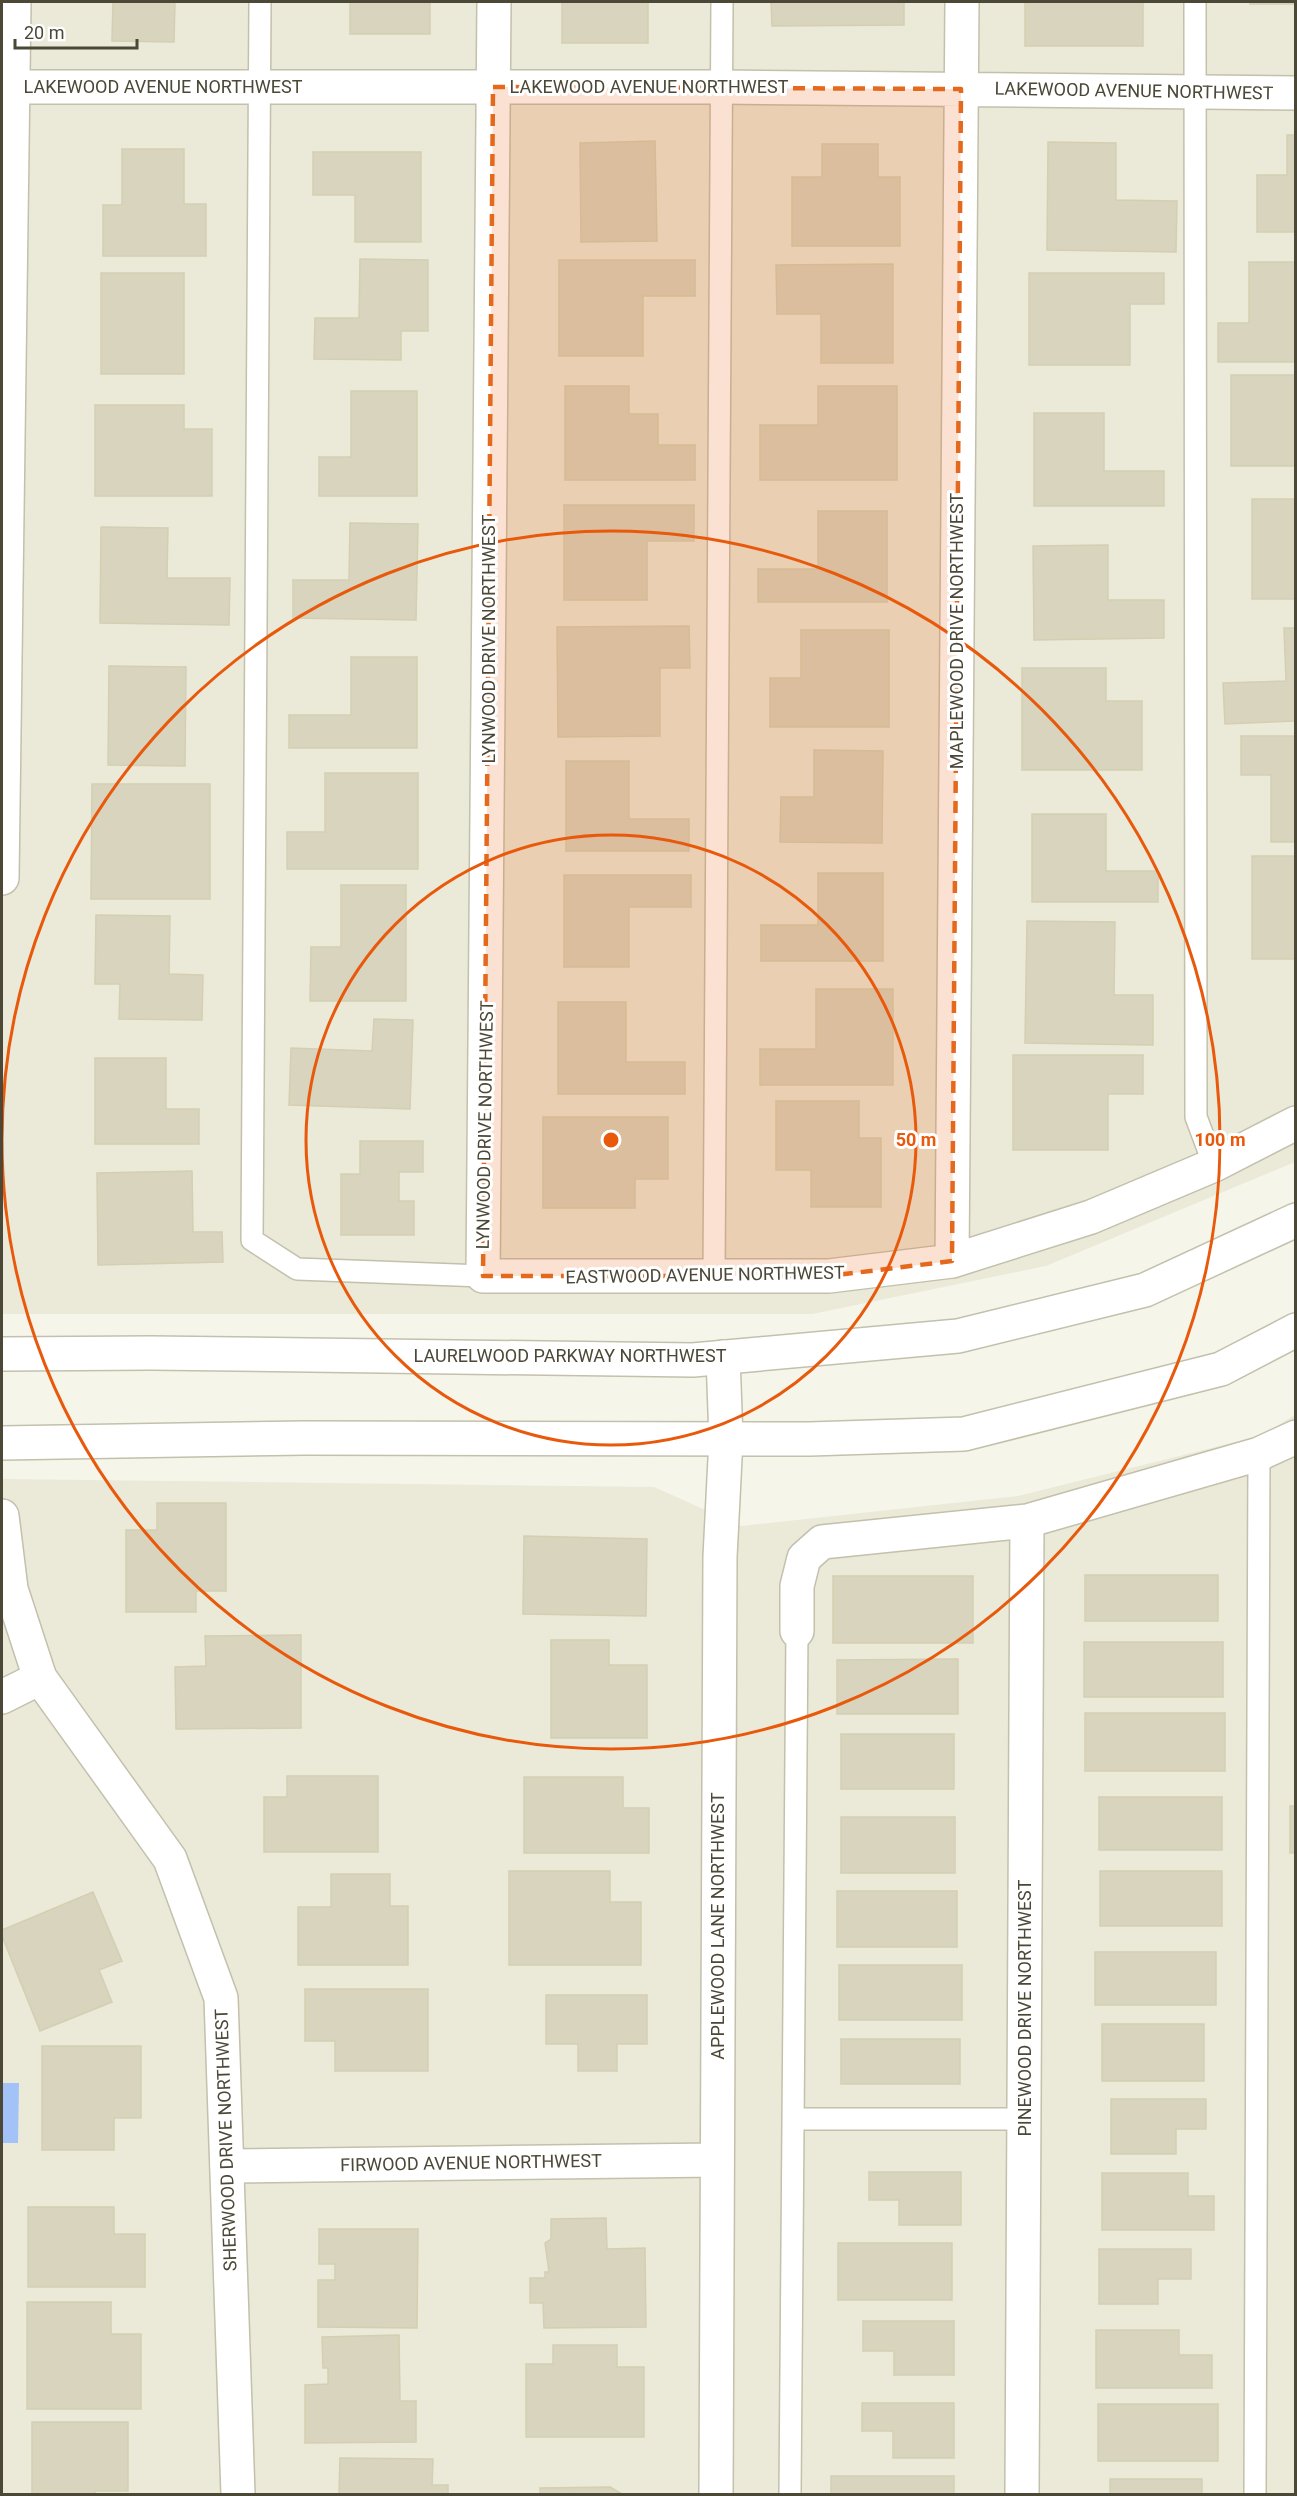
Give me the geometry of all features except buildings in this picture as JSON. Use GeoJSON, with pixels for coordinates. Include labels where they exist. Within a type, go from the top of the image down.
{"type":"FeatureCollection","features":[{"type":"Feature","properties":{"kind":"street"},"geometry":{"type":"LineString","coordinates":[[2,878],[8,87],[14,2]]}},
{"type":"Feature","properties":{"kind":"street","name":"LYNWOOD DRIVE NORTHWEST"},"geometry":{"type":"LineString","coordinates":[[483,1276],[495,2]]}},
{"type":"Feature","properties":{"kind":"street","name":"MAPLEWOOD DRIVE NORTHWEST"},"geometry":{"type":"LineString","coordinates":[[952,1261],[962,2]]}},
{"type":"Feature","properties":{"kind":"street","name":"LAKEWOOD AVENUE NORTHWEST"},"geometry":{"type":"LineString","coordinates":[[8,87],[721,87],[1296,93]]}},
{"type":"Feature","properties":{"kind":"street","name":"EASTWOOD AVENUE NORTHWEST"},"geometry":{"type":"LineString","coordinates":[[483,1276],[829,1276],[952,1261],[1091,1217],[1214,1165],[1296,1123]]}},
{"type":"Feature","properties":{"kind":"street","name":"LAURELWOOD PARKWAY NORTHWEST"},"geometry":{"type":"LineString","coordinates":[[2,1354],[151,1353],[693,1360],[958,1336],[1145,1290],[1296,1220]]}},
{"type":"Feature","properties":{"kind":"street"},"geometry":{"type":"LineString","coordinates":[[2,1443],[305,1438],[726,1439],[964,1434],[1221,1369],[1296,1330]]}},
{"type":"Feature","properties":{"kind":"street","name":"APPLEWOOD LANE NORTHWEST"},"geometry":{"type":"LineString","coordinates":[[716,2494],[720,1557],[726,1439],[723,1357]]}},
{"type":"Feature","properties":{"kind":"street"},"geometry":{"type":"LineString","coordinates":[[797,1631],[797,1586],[804,1558],[822,1542],[1027,1521],[1259,1454],[1296,1437]]}},
{"type":"Feature","properties":{"kind":"street","name":"SHERWOOD DRIVE NORTHWEST"},"geometry":{"type":"LineString","coordinates":[[2,1516],[11,1589],[40,1678],[170,1859],[221,1998],[238,2494]]}},
{"type":"Feature","properties":{"kind":"street","name":"PINEWOOD DRIVE NORTHWEST"},"geometry":{"type":"LineString","coordinates":[[1022,2494],[1027,1521]]}},
{"type":"Feature","properties":{"kind":"street"},"geometry":{"type":"LineString","coordinates":[[2,1697],[40,1678]]}},
{"type":"Feature","properties":{"kind":"street","name":"FIRWOOD AVENUE NORTHWEST"},"geometry":{"type":"LineString","coordinates":[[227,2166],[716,2160]]}},
{"type":"Feature","properties":{"kind":"lane"},"geometry":{"type":"LineString","coordinates":[[260,2],[252,1240],[297,1269],[483,1276]]}},
{"type":"Feature","properties":{"kind":"lane"},"geometry":{"type":"LineString","coordinates":[[714,1276],[722,2]]}},
{"type":"Feature","properties":{"kind":"lane"},"geometry":{"type":"LineString","coordinates":[[1195,2],[1196,1117],[1214,1165]]}},
{"type":"Feature","properties":{"kind":"lane"},"geometry":{"type":"LineString","coordinates":[[1255,2494],[1259,1454]]}},
{"type":"Feature","properties":{"kind":"lane"},"geometry":{"type":"LineString","coordinates":[[790,2494],[797,1631]]}},
{"type":"Feature","properties":{"kind":"lane"},"geometry":{"type":"LineString","coordinates":[[793,2119],[1024,2119]]}},
{"type":"Feature","properties":{"kind":"highlighted area"},"geometry":{"type":"Polygon","coordinates":[[[493,87],[961,89],[952,1261],[829,1276],[483,1276],[493,87]]]}},
{"type":"Feature","properties":{"kind":"shaded area"},"geometry":{"type":"Polygon","coordinates":[[[2,2],[1295,2],[1295,1162],[1046,1266],[812,1314],[2,1314],[2,2]]]}},
{"type":"Feature","properties":{"kind":"shaded area"},"geometry":{"type":"Polygon","coordinates":[[[1295,1415],[1295,2494],[2,2494],[2,1479],[654,1487],[741,1526],[1018,1496],[1260,1436],[1295,1415]]]}},
{"type":"Feature","properties":{"kind":"water"},"geometry":{"type":"Polygon","coordinates":[[[2,2083],[19,2083],[18,2143],[2,2143],[2,2083]]]}}]}
